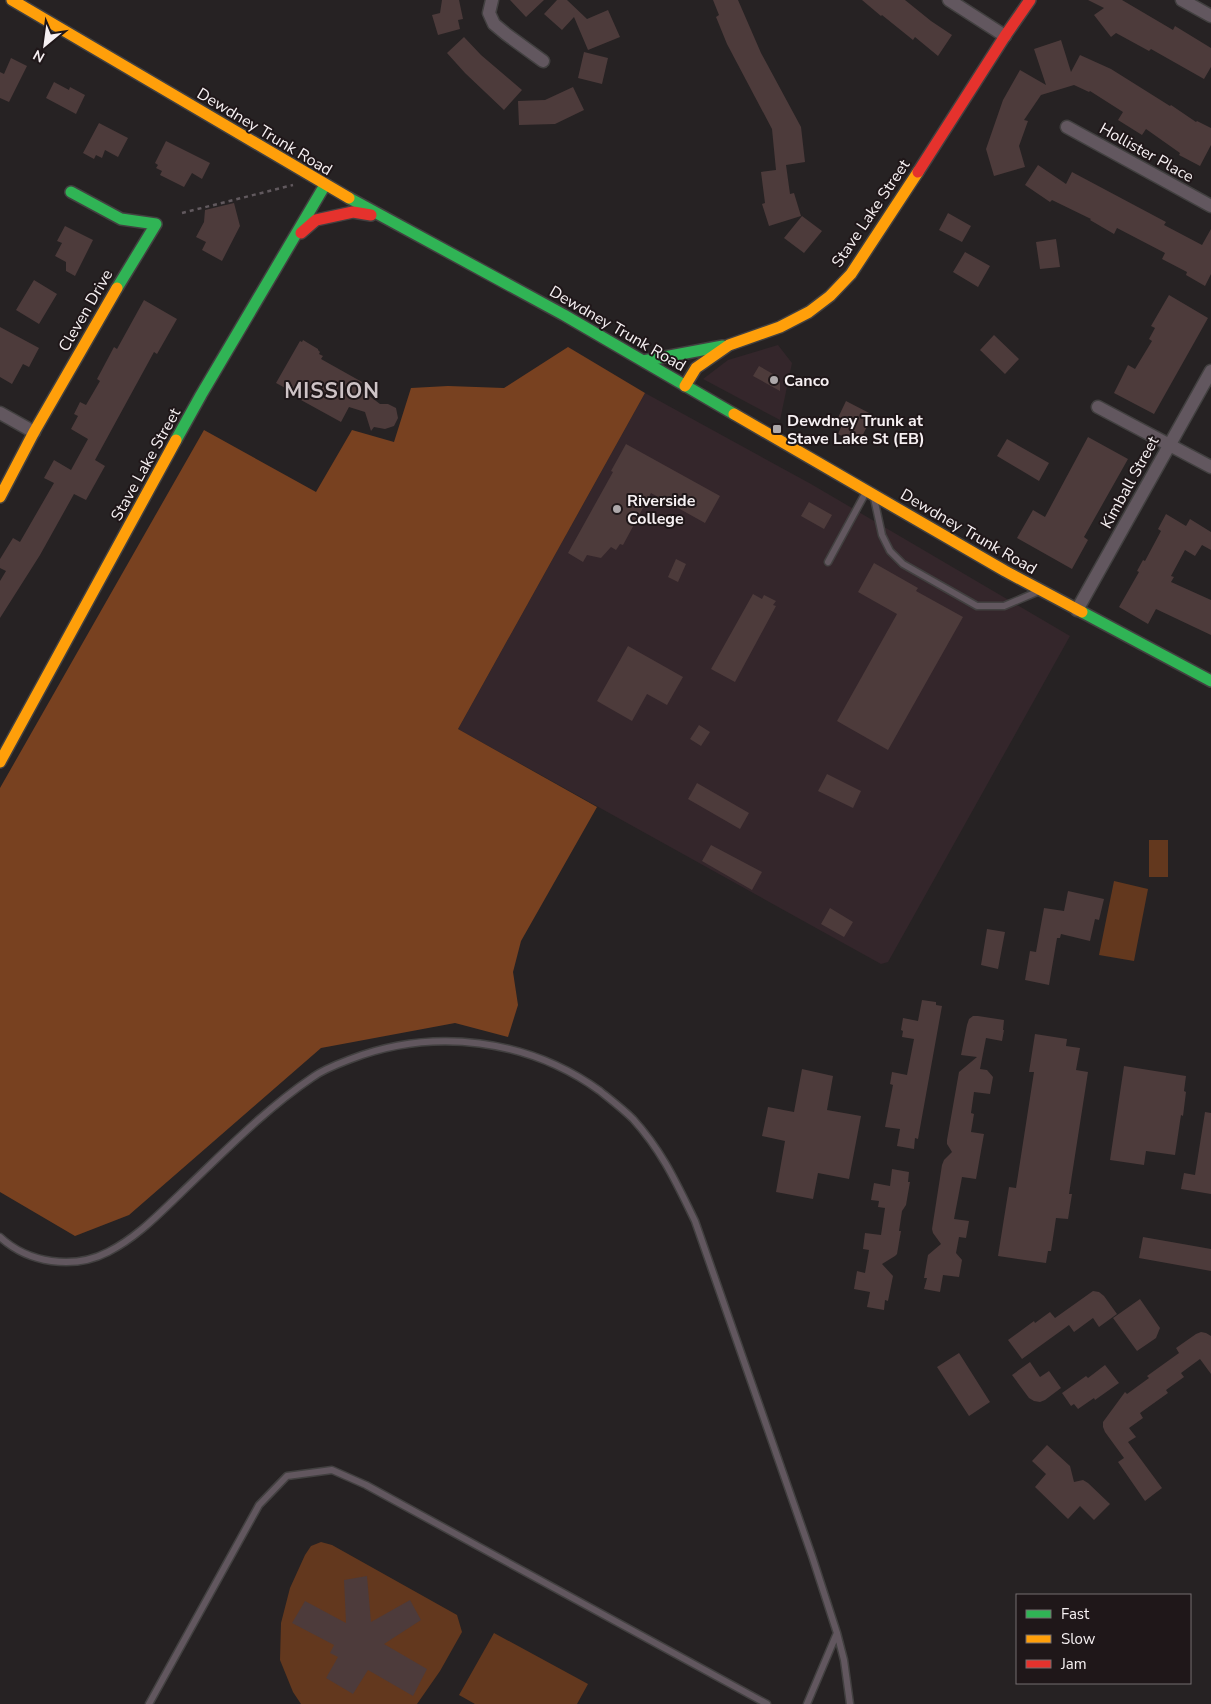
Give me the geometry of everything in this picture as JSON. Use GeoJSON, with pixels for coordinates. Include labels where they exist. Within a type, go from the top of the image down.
{"type":"FeatureCollection","features":[{"type":"Feature","properties":{"kind":"main road","name":"Dewdney Trunk Road"},"geometry":{"type":"LineString","coordinates":[[12,0],[324,185],[564,315],[1040,590],[1211,681]]}},
{"type":"Feature","properties":{"kind":"main road","name":"Stave Lake Street"},"geometry":{"type":"LineString","coordinates":[[685,386],[696,368],[729,345],[780,327],[809,312],[830,296],[851,274],[1030,0]]}},
{"type":"Feature","properties":{"kind":"main road","name":"Stave Lake Street"},"geometry":{"type":"LineString","coordinates":[[0,762],[197,404],[324,185]]}},
{"type":"Feature","properties":{"kind":"main road","name":"Cleven Drive"},"geometry":{"type":"LineString","coordinates":[[0,497],[34,432],[136,255],[156,224],[121,219],[71,192]]}},
{"type":"Feature","properties":{"kind":"main road"},"geometry":{"type":"LineString","coordinates":[[293,240],[316,220],[354,212],[377,215]]}},
{"type":"Feature","properties":{"kind":"main road"},"geometry":{"type":"LineString","coordinates":[[642,361],[729,345]]}},
{"type":"Feature","properties":{"kind":"street"},"geometry":{"type":"LineString","coordinates":[[492,0],[489,13],[494,24],[543,61]]}},
{"type":"Feature","properties":{"kind":"street"},"geometry":{"type":"LineString","coordinates":[[949,0],[1005,36]]}},
{"type":"Feature","properties":{"kind":"street"},"geometry":{"type":"LineString","coordinates":[[1182,0],[1211,16]]}},
{"type":"Feature","properties":{"kind":"street","name":"Hollister Place"},"geometry":{"type":"LineString","coordinates":[[1066,127],[1211,206]]}},
{"type":"Feature","properties":{"kind":"street","name":"Kimball Street"},"geometry":{"type":"LineString","coordinates":[[1077,610],[1211,371]]}},
{"type":"Feature","properties":{"kind":"street"},"geometry":{"type":"LineString","coordinates":[[1098,407],[1211,468]]}},
{"type":"Feature","properties":{"kind":"street"},"geometry":{"type":"LineString","coordinates":[[0,413],[34,432]]}},
{"type":"Feature","properties":{"kind":"lane"},"geometry":{"type":"LineString","coordinates":[[828,562],[870,492]]}},
{"type":"Feature","properties":{"kind":"lane"},"geometry":{"type":"LineString","coordinates":[[870,492],[882,535],[890,551],[902,564],[977,606],[1004,606],[1040,590]]}},
{"type":"Feature","properties":{"kind":"lane"},"geometry":{"type":"LineString","coordinates":[[0,1237],[18,1249],[54,1262],[90,1259],[107,1253],[138,1233],[263,1115],[314,1076],[366,1053],[422,1041],[477,1043],[505,1047],[532,1056],[559,1067],[585,1081],[631,1117],[652,1142],[670,1168],[695,1221],[837,1633],[844,1660],[850,1704]]}},
{"type":"Feature","properties":{"kind":"lane"},"geometry":{"type":"LineString","coordinates":[[150,1704],[259,1505],[287,1476],[332,1470],[366,1485],[767,1704]]}},
{"type":"Feature","properties":{"kind":"lane"},"geometry":{"type":"LineString","coordinates":[[807,1704],[837,1633]]}},
{"type":"Feature","properties":{"kind":"path"},"geometry":{"type":"LineString","coordinates":[[182,213],[300,183]]}},
{"type":"Feature","properties":{"kind":"shaded area"},"geometry":{"type":"Polygon","coordinates":[[[778,345],[792,363],[780,420],[703,379],[728,360],[778,345]]]}},
{"type":"Feature","properties":{"kind":"shaded area"},"geometry":{"type":"Polygon","coordinates":[[[568,347],[645,393],[458,729],[597,807],[521,941],[513,972],[518,1005],[508,1037],[455,1023],[321,1048],[129,1215],[75,1236],[0,1192],[0,788],[204,430],[316,492],[352,430],[394,442],[411,388],[448,386],[504,388],[568,347]]]}},
{"type":"Feature","properties":{"kind":"shaded area"},"geometry":{"type":"Polygon","coordinates":[[[645,393],[811,484],[1070,636],[888,962],[881,964],[458,729],[645,393]]]}},
{"type":"Feature","properties":{"kind":"shaded area"},"geometry":{"type":"Polygon","coordinates":[[[1149,840],[1168,840],[1168,877],[1149,877],[1149,840]]]}},
{"type":"Feature","properties":{"kind":"shaded area"},"geometry":{"type":"Polygon","coordinates":[[[1114,881],[1148,889],[1134,961],[1099,955],[1114,881]]]}},
{"type":"Feature","properties":{"kind":"shaded area"},"geometry":{"type":"Polygon","coordinates":[[[321,1542],[332,1545],[457,1615],[462,1632],[440,1671],[417,1704],[301,1704],[293,1692],[280,1660],[281,1623],[290,1588],[305,1555],[311,1546],[321,1542]]]}},
{"type":"Feature","properties":{"kind":"shaded area"},"geometry":{"type":"Polygon","coordinates":[[[494,1633],[588,1684],[577,1704],[475,1704],[459,1695],[494,1633]]]}},
{"type":"Feature","properties":{"kind":"building"},"geometry":{"type":"Polygon","coordinates":[[[442,0],[459,0],[463,19],[458,20],[460,29],[438,35],[432,15],[440,13],[442,0]]]}},
{"type":"Feature","properties":{"kind":"building"},"geometry":{"type":"Polygon","coordinates":[[[510,0],[544,0],[526,17],[510,0]]]}},
{"type":"Feature","properties":{"kind":"building"},"geometry":{"type":"Polygon","coordinates":[[[557,0],[567,0],[587,19],[608,10],[620,37],[588,50],[574,17],[562,30],[544,14],[557,0]]]}},
{"type":"Feature","properties":{"kind":"building"},"geometry":{"type":"Polygon","coordinates":[[[713,0],[738,0],[761,53],[801,127],[805,162],[786,165],[790,194],[794,193],[801,216],[769,226],[762,204],[765,203],[761,172],[776,170],[772,129],[727,44],[716,17],[719,15],[713,0]]]}},
{"type":"Feature","properties":{"kind":"building"},"geometry":{"type":"Polygon","coordinates":[[[862,0],[905,0],[952,35],[938,56],[915,37],[913,40],[862,0]]]}},
{"type":"Feature","properties":{"kind":"building"},"geometry":{"type":"Polygon","coordinates":[[[1088,0],[1122,0],[1173,30],[1175,26],[1211,48],[1211,67],[1204,79],[1151,49],[1149,51],[1116,33],[1111,37],[1094,15],[1104,8],[1088,0]]]}},
{"type":"Feature","properties":{"kind":"building"},"geometry":{"type":"Polygon","coordinates":[[[464,37],[481,55],[522,90],[504,110],[447,53],[464,37]]]}},
{"type":"Feature","properties":{"kind":"building"},"geometry":{"type":"Polygon","coordinates":[[[1061,40],[1071,72],[1080,55],[1111,69],[1196,122],[1211,128],[1211,145],[1200,166],[1179,155],[1180,153],[1146,129],[1142,135],[1118,120],[1123,112],[1090,91],[1074,85],[1041,95],[1024,120],[1028,121],[1019,146],[1025,167],[994,176],[986,149],[1003,100],[1020,70],[1046,85],[1034,49],[1061,40]]]}},
{"type":"Feature","properties":{"kind":"building"},"geometry":{"type":"Polygon","coordinates":[[[584,52],[608,58],[602,84],[578,78],[584,52]]]}},
{"type":"Feature","properties":{"kind":"building"},"geometry":{"type":"Polygon","coordinates":[[[11,58],[27,66],[9,102],[0,98],[0,72],[4,74],[11,58]]]}},
{"type":"Feature","properties":{"kind":"building"},"geometry":{"type":"Polygon","coordinates":[[[54,82],[69,90],[70,87],[85,95],[76,114],[46,98],[54,82]]]}},
{"type":"Feature","properties":{"kind":"building"},"geometry":{"type":"Polygon","coordinates":[[[573,87],[584,110],[555,124],[519,125],[518,101],[545,100],[573,87]]]}},
{"type":"Feature","properties":{"kind":"building"},"geometry":{"type":"Polygon","coordinates":[[[99,123],[128,138],[118,157],[105,150],[102,158],[96,155],[94,159],[83,153],[99,123]]]}},
{"type":"Feature","properties":{"kind":"building"},"geometry":{"type":"Polygon","coordinates":[[[166,141],[210,163],[202,179],[192,173],[184,187],[160,175],[162,171],[156,168],[158,165],[155,163],[166,141]]]}},
{"type":"Feature","properties":{"kind":"building"},"geometry":{"type":"Polygon","coordinates":[[[1038,165],[1066,184],[1072,172],[1166,222],[1164,225],[1202,245],[1211,229],[1211,274],[1205,286],[1186,275],[1187,272],[1162,259],[1165,253],[1117,228],[1114,234],[1091,219],[1052,200],[1050,202],[1025,185],[1038,165]]]}},
{"type":"Feature","properties":{"kind":"building"},"geometry":{"type":"Polygon","coordinates":[[[234,203],[240,226],[222,261],[202,250],[206,242],[196,237],[204,222],[205,210],[234,203]]]}},
{"type":"Feature","properties":{"kind":"building"},"geometry":{"type":"Polygon","coordinates":[[[948,213],[971,226],[962,242],[939,230],[948,213]]]}},
{"type":"Feature","properties":{"kind":"building"},"geometry":{"type":"Polygon","coordinates":[[[802,216],[822,231],[804,253],[784,238],[802,216]]]}},
{"type":"Feature","properties":{"kind":"building"},"geometry":{"type":"Polygon","coordinates":[[[65,226],[93,240],[75,276],[66,271],[66,262],[55,256],[62,243],[57,241],[65,226]]]}},
{"type":"Feature","properties":{"kind":"building"},"geometry":{"type":"Polygon","coordinates":[[[1056,239],[1060,267],[1040,269],[1036,242],[1056,239]]]}},
{"type":"Feature","properties":{"kind":"building"},"geometry":{"type":"Polygon","coordinates":[[[965,252],[990,266],[978,287],[953,272],[965,252]]]}},
{"type":"Feature","properties":{"kind":"building"},"geometry":{"type":"Polygon","coordinates":[[[34,280],[57,294],[39,324],[16,310],[34,280]]]}},
{"type":"Feature","properties":{"kind":"building"},"geometry":{"type":"Polygon","coordinates":[[[1169,295],[1208,318],[1154,414],[1114,393],[1128,365],[1135,369],[1152,341],[1149,339],[1155,328],[1151,326],[1169,295]]]}},
{"type":"Feature","properties":{"kind":"building"},"geometry":{"type":"Polygon","coordinates":[[[144,300],[177,319],[157,354],[154,352],[95,460],[105,466],[86,500],[74,494],[40,555],[0,618],[0,581],[6,571],[0,568],[0,559],[13,538],[20,542],[54,483],[44,478],[54,460],[71,470],[88,439],[71,429],[78,416],[74,414],[80,402],[86,405],[100,381],[97,379],[114,347],[117,349],[144,300]]]}},
{"type":"Feature","properties":{"kind":"building"},"geometry":{"type":"Polygon","coordinates":[[[0,327],[39,348],[29,367],[23,364],[12,384],[0,377],[0,327]]]}},
{"type":"Feature","properties":{"kind":"building"},"geometry":{"type":"Polygon","coordinates":[[[994,335],[1019,359],[1005,374],[980,350],[994,335]]]}},
{"type":"Feature","properties":{"kind":"building"},"geometry":{"type":"Polygon","coordinates":[[[303,340],[318,349],[319,354],[323,356],[321,359],[362,382],[359,388],[380,404],[388,404],[396,408],[398,418],[394,426],[385,429],[374,427],[371,431],[365,412],[349,407],[341,422],[301,400],[302,397],[276,383],[300,341],[302,342],[303,340]]]}},
{"type":"Feature","properties":{"kind":"building"},"geometry":{"type":"Polygon","coordinates":[[[759,366],[780,378],[780,391],[753,376],[759,366]]]}},
{"type":"Feature","properties":{"kind":"building"},"geometry":{"type":"Polygon","coordinates":[[[846,401],[873,415],[858,444],[838,434],[842,425],[836,422],[846,401]]]}},
{"type":"Feature","properties":{"kind":"building"},"geometry":{"type":"Polygon","coordinates":[[[1088,437],[1128,459],[1084,537],[1088,540],[1072,569],[1017,538],[1033,510],[1045,517],[1088,437]]]}},
{"type":"Feature","properties":{"kind":"building"},"geometry":{"type":"Polygon","coordinates":[[[1007,439],[1049,463],[1039,481],[997,456],[1007,439]]]}},
{"type":"Feature","properties":{"kind":"building","name":"Riverside College"},"geometry":{"type":"Polygon","coordinates":[[[626,444],[720,496],[705,523],[651,493],[623,545],[620,544],[616,550],[611,547],[601,558],[587,555],[583,562],[568,553],[613,472],[611,471],[626,444]]]}},
{"type":"Feature","properties":{"kind":"building"},"geometry":{"type":"Polygon","coordinates":[[[809,502],[832,515],[824,529],[801,516],[809,502]]]}},
{"type":"Feature","properties":{"kind":"building"},"geometry":{"type":"Polygon","coordinates":[[[1166,514],[1186,526],[1190,519],[1211,532],[1211,550],[1202,545],[1195,556],[1185,550],[1171,576],[1174,577],[1171,582],[1211,600],[1211,635],[1156,609],[1148,624],[1119,607],[1139,572],[1137,571],[1143,560],[1145,561],[1161,531],[1158,529],[1166,514]]]}},
{"type":"Feature","properties":{"kind":"building"},"geometry":{"type":"Polygon","coordinates":[[[676,559],[686,564],[678,582],[668,577],[676,559]]]}},
{"type":"Feature","properties":{"kind":"building"},"geometry":{"type":"Polygon","coordinates":[[[874,563],[918,588],[916,591],[963,617],[888,750],[837,721],[897,614],[858,592],[874,563]]]}},
{"type":"Feature","properties":{"kind":"building"},"geometry":{"type":"Polygon","coordinates":[[[753,594],[762,599],[764,595],[776,601],[773,605],[776,606],[735,682],[711,669],[753,594]]]}},
{"type":"Feature","properties":{"kind":"building"},"geometry":{"type":"Polygon","coordinates":[[[628,646],[683,677],[667,705],[647,694],[632,721],[597,701],[628,646]]]}},
{"type":"Feature","properties":{"kind":"building"},"geometry":{"type":"Polygon","coordinates":[[[699,725],[710,732],[701,746],[690,739],[699,725]]]}},
{"type":"Feature","properties":{"kind":"building"},"geometry":{"type":"Polygon","coordinates":[[[827,774],[861,791],[853,808],[818,791],[827,774]]]}},
{"type":"Feature","properties":{"kind":"building"},"geometry":{"type":"Polygon","coordinates":[[[697,783],[749,813],[740,829],[688,799],[697,783]]]}},
{"type":"Feature","properties":{"kind":"building"},"geometry":{"type":"Polygon","coordinates":[[[711,845],[762,872],[752,890],[702,861],[711,845]]]}},
{"type":"Feature","properties":{"kind":"building"},"geometry":{"type":"Polygon","coordinates":[[[1068,891],[1104,899],[1099,920],[1095,919],[1090,941],[1061,934],[1060,938],[1057,938],[1049,985],[1025,980],[1030,951],[1036,952],[1044,908],[1064,911],[1068,891]]]}},
{"type":"Feature","properties":{"kind":"building"},"geometry":{"type":"Polygon","coordinates":[[[830,908],[853,922],[844,937],[821,924],[830,908]]]}},
{"type":"Feature","properties":{"kind":"building"},"geometry":{"type":"Polygon","coordinates":[[[987,929],[1005,932],[998,969],[981,965],[987,929]]]}},
{"type":"Feature","properties":{"kind":"building"},"geometry":{"type":"Polygon","coordinates":[[[922,1000],[936,1002],[936,1005],[942,1006],[918,1139],[915,1138],[914,1149],[897,1146],[900,1129],[885,1127],[893,1085],[890,1084],[892,1072],[907,1075],[914,1039],[902,1037],[903,1018],[918,1021],[922,1000]]]}},
{"type":"Feature","properties":{"kind":"building"},"geometry":{"type":"Polygon","coordinates":[[[973,1016],[1004,1020],[1004,1030],[1002,1041],[986,1038],[980,1069],[987,1070],[993,1077],[990,1094],[974,1092],[971,1113],[974,1114],[971,1132],[984,1134],[976,1179],[962,1177],[954,1219],[969,1221],[966,1238],[959,1237],[956,1253],[962,1260],[959,1277],[943,1275],[940,1292],[924,1289],[927,1278],[924,1278],[928,1255],[941,1244],[932,1229],[942,1165],[952,1152],[947,1144],[947,1140],[959,1072],[977,1057],[961,1055],[967,1025],[969,1019],[973,1016]]]}},
{"type":"Feature","properties":{"kind":"building"},"geometry":{"type":"Polygon","coordinates":[[[1035,1034],[1067,1039],[1066,1046],[1080,1048],[1076,1070],[1088,1072],[1069,1194],[1072,1194],[1068,1219],[1056,1218],[1051,1251],[1048,1251],[1046,1263],[998,1256],[1009,1187],[1016,1188],[1034,1072],[1029,1072],[1035,1034]]]}},
{"type":"Feature","properties":{"kind":"building"},"geometry":{"type":"Polygon","coordinates":[[[1124,1066],[1186,1076],[1183,1116],[1181,1115],[1175,1155],[1146,1151],[1144,1165],[1110,1160],[1124,1066]]]}},
{"type":"Feature","properties":{"kind":"building"},"geometry":{"type":"Polygon","coordinates":[[[802,1069],[833,1076],[827,1110],[861,1116],[849,1179],[818,1173],[813,1199],[776,1192],[785,1141],[762,1136],[768,1107],[794,1112],[802,1069]]]}},
{"type":"Feature","properties":{"kind":"building"},"geometry":{"type":"Polygon","coordinates":[[[1205,1112],[1211,1113],[1211,1194],[1181,1189],[1184,1173],[1195,1175],[1205,1112]]]}},
{"type":"Feature","properties":{"kind":"building"},"geometry":{"type":"Polygon","coordinates":[[[892,1169],[909,1172],[908,1182],[910,1182],[906,1205],[902,1211],[897,1254],[882,1264],[893,1276],[888,1301],[885,1300],[884,1310],[867,1307],[870,1292],[854,1289],[857,1271],[865,1273],[869,1250],[863,1249],[865,1233],[881,1235],[885,1208],[878,1207],[879,1201],[871,1200],[874,1183],[890,1186],[892,1169]]]}},
{"type":"Feature","properties":{"kind":"building"},"geometry":{"type":"Polygon","coordinates":[[[1143,1237],[1211,1249],[1211,1271],[1139,1258],[1143,1237]]]}},
{"type":"Feature","properties":{"kind":"building"},"geometry":{"type":"Polygon","coordinates":[[[1093,1291],[1099,1292],[1104,1296],[1117,1314],[1099,1327],[1093,1318],[1074,1332],[1069,1325],[1022,1359],[1008,1340],[1050,1312],[1055,1318],[1093,1291]]]}},
{"type":"Feature","properties":{"kind":"building"},"geometry":{"type":"Polygon","coordinates":[[[1140,1299],[1160,1328],[1156,1338],[1137,1351],[1113,1318],[1140,1299]]]}},
{"type":"Feature","properties":{"kind":"building"},"geometry":{"type":"Polygon","coordinates":[[[1201,1332],[1211,1336],[1211,1374],[1200,1359],[1181,1373],[1184,1377],[1166,1390],[1168,1393],[1140,1413],[1143,1418],[1129,1428],[1136,1437],[1128,1442],[1162,1488],[1145,1501],[1118,1462],[1124,1458],[1105,1432],[1103,1422],[1125,1392],[1127,1394],[1149,1378],[1147,1376],[1179,1353],[1176,1348],[1201,1332]]]}},
{"type":"Feature","properties":{"kind":"building"},"geometry":{"type":"Polygon","coordinates":[[[959,1353],[990,1402],[969,1416],[937,1367],[959,1353]]]}},
{"type":"Feature","properties":{"kind":"building"},"geometry":{"type":"Polygon","coordinates":[[[1030,1362],[1040,1377],[1049,1371],[1061,1388],[1040,1402],[1029,1398],[1012,1375],[1030,1362]]]}},
{"type":"Feature","properties":{"kind":"building"},"geometry":{"type":"Polygon","coordinates":[[[1105,1365],[1119,1383],[1095,1400],[1094,1398],[1078,1409],[1074,1404],[1071,1406],[1062,1393],[1086,1376],[1088,1378],[1105,1365]]]}},
{"type":"Feature","properties":{"kind":"building"},"geometry":{"type":"Polygon","coordinates":[[[1047,1445],[1070,1466],[1074,1482],[1083,1480],[1088,1483],[1110,1504],[1094,1520],[1080,1506],[1068,1519],[1035,1487],[1046,1474],[1032,1461],[1047,1445]]]}},
{"type":"Feature","properties":{"kind":"building"},"geometry":{"type":"Polygon","coordinates":[[[367,1576],[371,1622],[410,1600],[421,1620],[384,1644],[427,1669],[413,1696],[368,1670],[353,1694],[326,1678],[338,1657],[330,1653],[334,1645],[292,1623],[305,1601],[346,1623],[344,1580],[367,1576]]]}},
{"type":"Feature","properties":{"kind":"traffic: fast"},"geometry":{"type":"LineString","coordinates":[[176,440],[325,185]]}},
{"type":"Feature","properties":{"kind":"traffic: fast"},"geometry":{"type":"LineString","coordinates":[[71,192],[121,219],[156,224],[117,288]]}},
{"type":"Feature","properties":{"kind":"traffic: fast"},"geometry":{"type":"LineString","coordinates":[[349,198],[564,315],[734,414]]}},
{"type":"Feature","properties":{"kind":"traffic: fast"},"geometry":{"type":"LineString","coordinates":[[643,361],[723,346]]}},
{"type":"Feature","properties":{"kind":"traffic: fast"},"geometry":{"type":"LineString","coordinates":[[1082,612],[1211,681]]}},
{"type":"Feature","properties":{"kind":"traffic: slow"},"geometry":{"type":"LineString","coordinates":[[12,0],[349,198]]}},
{"type":"Feature","properties":{"kind":"traffic: slow"},"geometry":{"type":"LineString","coordinates":[[685,386],[696,368],[729,345],[780,327],[809,312],[830,296],[851,274],[918,172]]}},
{"type":"Feature","properties":{"kind":"traffic: slow"},"geometry":{"type":"LineString","coordinates":[[0,497],[34,432],[117,288]]}},
{"type":"Feature","properties":{"kind":"traffic: slow"},"geometry":{"type":"LineString","coordinates":[[734,414],[1005,571],[1082,612]]}},
{"type":"Feature","properties":{"kind":"traffic: slow"},"geometry":{"type":"LineString","coordinates":[[0,762],[176,440]]}},
{"type":"Feature","properties":{"kind":"traffic: jam"},"geometry":{"type":"LineString","coordinates":[[918,172],[1030,0]]}},
{"type":"Feature","properties":{"kind":"traffic: jam"},"geometry":{"type":"LineString","coordinates":[[301,233],[316,220],[353,212],[371,215]]}},
{"type":"Feature","properties":{"kind":"place","name":"Canco"},"geometry":{"type":"Point","coordinates":[774,380]}},
{"type":"Feature","properties":{"kind":"place","name":"Dewdney Trunk at Stave Lake St (EB)"},"geometry":{"type":"Point","coordinates":[777,429]}},
{"type":"Feature","properties":{"kind":"place","name":"Riverside College"},"geometry":{"type":"Point","coordinates":[617,509]}},
{"type":"Feature","properties":{"kind":"district","name":"MISSION"},"geometry":{"type":"Point","coordinates":[332,391]}}]}
